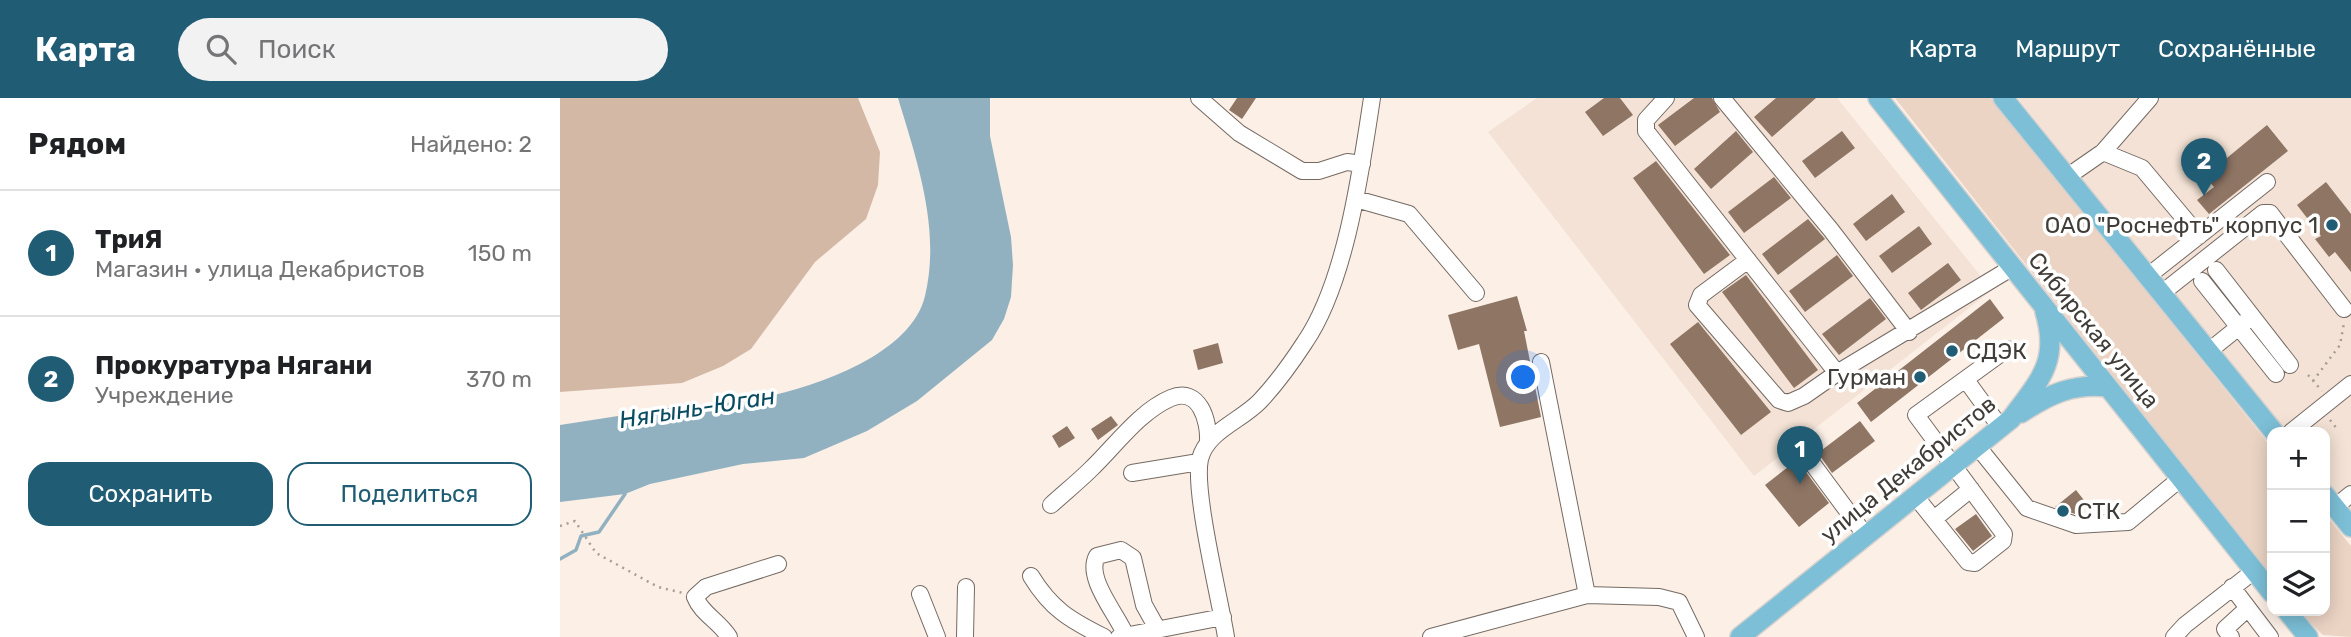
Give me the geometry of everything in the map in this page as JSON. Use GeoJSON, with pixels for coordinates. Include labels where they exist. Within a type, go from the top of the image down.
{"type":"FeatureCollection","features":[{"type":"Feature","properties":{"kind":"main road","name":"Сибирская улица"},"geometry":{"type":"LineString","coordinates":[[1878,98],[2267,587]]}},
{"type":"Feature","properties":{"kind":"main road"},"geometry":{"type":"LineString","coordinates":[[2003,98],[2270,427]]}},
{"type":"Feature","properties":{"kind":"main road","name":"улица Декабристов"},"geometry":{"type":"LineString","coordinates":[[1740,637],[2006,424],[2042,376],[2050,360],[2051,330],[2044,306]]}},
{"type":"Feature","properties":{"kind":"main road"},"geometry":{"type":"LineString","coordinates":[[2006,424],[2061,390],[2077,386],[2108,387]]}},
{"type":"Feature","properties":{"kind":"main road"},"geometry":{"type":"LineString","coordinates":[[2330,501],[2351,527]]}},
{"type":"Feature","properties":{"kind":"main road"},"geometry":{"type":"LineString","coordinates":[[2291,616],[2308,636]]}},
{"type":"Feature","properties":{"kind":"street"},"geometry":{"type":"LineString","coordinates":[[1199,98],[1239,133],[1302,171],[1319,171],[1347,162],[1362,164]]}},
{"type":"Feature","properties":{"kind":"street"},"geometry":{"type":"LineString","coordinates":[[1208,441],[1262,399],[1305,342],[1329,294],[1356,199],[1372,98]]}},
{"type":"Feature","properties":{"kind":"street"},"geometry":{"type":"LineString","coordinates":[[1666,98],[1646,120],[1646,131],[1837,373]]}},
{"type":"Feature","properties":{"kind":"street"},"geometry":{"type":"LineString","coordinates":[[1722,98],[1831,230],[1909,332]]}},
{"type":"Feature","properties":{"kind":"street"},"geometry":{"type":"LineString","coordinates":[[2067,177],[2103,152],[2150,98]]}},
{"type":"Feature","properties":{"kind":"street"},"geometry":{"type":"LineString","coordinates":[[2103,152],[2142,168],[2199,236]]}},
{"type":"Feature","properties":{"kind":"street"},"geometry":{"type":"LineString","coordinates":[[2148,276],[2267,182]]}},
{"type":"Feature","properties":{"kind":"street"},"geometry":{"type":"LineString","coordinates":[[1356,199],[1409,214],[1476,293]]}},
{"type":"Feature","properties":{"kind":"street"},"geometry":{"type":"LineString","coordinates":[[2162,293],[2263,213],[2270,213],[2344,309]]}},
{"type":"Feature","properties":{"kind":"street"},"geometry":{"type":"LineString","coordinates":[[1748,260],[1701,295],[1697,305],[1779,400],[1788,403],[1804,396],[1837,373],[2013,267]]}},
{"type":"Feature","properties":{"kind":"street"},"geometry":{"type":"LineString","coordinates":[[2216,270],[2290,365]]}},
{"type":"Feature","properties":{"kind":"street"},"geometry":{"type":"LineString","coordinates":[[2202,281],[2276,374]]}},
{"type":"Feature","properties":{"kind":"street"},"geometry":{"type":"LineString","coordinates":[[2209,351],[2252,316]]}},
{"type":"Feature","properties":{"kind":"street"},"geometry":{"type":"LineString","coordinates":[[1916,497],[1968,562],[1975,563],[2003,541],[2004,534],[1916,415],[2007,349]]}},
{"type":"Feature","properties":{"kind":"street"},"geometry":{"type":"LineString","coordinates":[[1541,362],[1587,595]]}},
{"type":"Feature","properties":{"kind":"street"},"geometry":{"type":"LineString","coordinates":[[1966,380],[2006,424]]}},
{"type":"Feature","properties":{"kind":"street"},"geometry":{"type":"LineString","coordinates":[[2297,427],[2351,384]]}},
{"type":"Feature","properties":{"kind":"street"},"geometry":{"type":"LineString","coordinates":[[1051,505],[1143,418],[1169,399],[1178,396],[1203,407],[1209,423],[1208,441],[1199,462],[1203,504],[1226,637]]}},
{"type":"Feature","properties":{"kind":"street"},"geometry":{"type":"LineString","coordinates":[[1978,447],[2027,508],[2076,525],[2128,522],[2181,478]]}},
{"type":"Feature","properties":{"kind":"street"},"geometry":{"type":"LineString","coordinates":[[1803,451],[1866,536]]}},
{"type":"Feature","properties":{"kind":"street"},"geometry":{"type":"LineString","coordinates":[[1132,472],[1199,462]]}},
{"type":"Feature","properties":{"kind":"street"},"geometry":{"type":"LineString","coordinates":[[1934,519],[1971,489]]}},
{"type":"Feature","properties":{"kind":"street"},"geometry":{"type":"LineString","coordinates":[[2330,501],[2351,494]]}},
{"type":"Feature","properties":{"kind":"street"},"geometry":{"type":"LineString","coordinates":[[1158,629],[1144,605],[1133,558],[1121,550],[1097,556],[1093,563],[1096,580],[1122,636],[1223,617]]}},
{"type":"Feature","properties":{"kind":"street"},"geometry":{"type":"LineString","coordinates":[[729,637],[722,625],[698,606],[695,597],[706,587],[778,564]]}},
{"type":"Feature","properties":{"kind":"street"},"geometry":{"type":"LineString","coordinates":[[2174,637],[2254,571]]}},
{"type":"Feature","properties":{"kind":"street"},"geometry":{"type":"LineString","coordinates":[[1031,576],[1045,600],[1063,615],[1104,637]]}},
{"type":"Feature","properties":{"kind":"street"},"geometry":{"type":"LineString","coordinates":[[965,637],[963,619],[966,587]]}},
{"type":"Feature","properties":{"kind":"street"},"geometry":{"type":"LineString","coordinates":[[2232,587],[2270,637]]}},
{"type":"Feature","properties":{"kind":"street"},"geometry":{"type":"LineString","coordinates":[[920,594],[935,631],[963,619]]}},
{"type":"Feature","properties":{"kind":"street"},"geometry":{"type":"LineString","coordinates":[[1431,637],[1587,595],[1659,597],[1679,602],[1696,637]]}},
{"type":"Feature","properties":{"kind":"street"},"geometry":{"type":"LineString","coordinates":[[2231,637],[2225,629],[2248,608]]}},
{"type":"Feature","properties":{"kind":"path"},"geometry":{"type":"LineString","coordinates":[[2313,381],[2340,345],[2344,309]]}},
{"type":"Feature","properties":{"kind":"path"},"geometry":{"type":"LineString","coordinates":[[2308,375],[2325,395]]}},
{"type":"Feature","properties":{"kind":"path"},"geometry":{"type":"LineString","coordinates":[[560,526],[575,521],[596,553],[659,587],[695,597]]}},
{"type":"Feature","properties":{"kind":"shaded area"},"geometry":{"type":"Polygon","coordinates":[[[560,98],[858,98],[880,152],[878,185],[866,219],[815,262],[751,349],[723,366],[682,383],[560,392],[560,98]]]}},
{"type":"Feature","properties":{"kind":"shaded area"},"geometry":{"type":"Polygon","coordinates":[[[1537,98],[1837,98],[1992,290],[1754,476],[1488,132],[1537,98]]]}},
{"type":"Feature","properties":{"kind":"shaded area"},"geometry":{"type":"Polygon","coordinates":[[[1895,98],[1991,98],[2267,442],[2267,572],[1895,98]]]}},
{"type":"Feature","properties":{"kind":"shaded area"},"geometry":{"type":"Polygon","coordinates":[[[2018,98],[2351,98],[2351,514],[2330,487],[2330,427],[2282,427],[2018,98]]]}},
{"type":"Feature","properties":{"kind":"shaded area"},"geometry":{"type":"Polygon","coordinates":[[[2330,520],[2351,546],[2351,637],[2323,635],[2303,616],[2330,616],[2330,520]]]}},
{"type":"Feature","properties":{"kind":"water","name":"Нягынь-Юган"},"geometry":{"type":"Polygon","coordinates":[[[898,98],[990,98],[990,136],[1011,237],[1013,265],[1011,297],[1004,319],[992,340],[917,401],[867,431],[804,458],[743,464],[650,484],[625,494],[560,502],[560,425],[676,407],[745,401],[795,390],[850,369],[876,355],[898,338],[915,318],[925,296],[930,246],[925,196],[898,98]]]}},
{"type":"Feature","properties":{"kind":"building"},"geometry":{"type":"Polygon","coordinates":[[[1237,98],[1256,98],[1242,119],[1229,110],[1237,98]]]}},
{"type":"Feature","properties":{"kind":"building"},"geometry":{"type":"Polygon","coordinates":[[[1604,98],[1620,98],[1633,115],[1603,136],[1585,112],[1604,98]]]}},
{"type":"Feature","properties":{"kind":"building"},"geometry":{"type":"Polygon","coordinates":[[[1694,98],[1712,98],[1720,112],[1675,146],[1658,125],[1694,98]]]}},
{"type":"Feature","properties":{"kind":"building"},"geometry":{"type":"Polygon","coordinates":[[[1776,98],[1816,98],[1772,137],[1754,117],[1776,98]]]}},
{"type":"Feature","properties":{"kind":"building"},"geometry":{"type":"Polygon","coordinates":[[[2267,125],[2288,151],[2209,214],[2197,200],[2214,187],[2205,176],[2267,125]]]}},
{"type":"Feature","properties":{"kind":"building"},"geometry":{"type":"Polygon","coordinates":[[[1736,131],[1753,152],[1711,189],[1694,169],[1736,131]]]}},
{"type":"Feature","properties":{"kind":"building"},"geometry":{"type":"Polygon","coordinates":[[[1842,131],[1855,148],[1815,178],[1802,161],[1842,131]]]}},
{"type":"Feature","properties":{"kind":"building"},"geometry":{"type":"Polygon","coordinates":[[[1656,161],[1730,255],[1704,274],[1633,178],[1656,161]]]}},
{"type":"Feature","properties":{"kind":"building"},"geometry":{"type":"Polygon","coordinates":[[[1774,177],[1791,198],[1744,233],[1728,212],[1774,177]]]}},
{"type":"Feature","properties":{"kind":"building","name":"ОАО \"Роснефть\" корпус 1"},"geometry":{"type":"Polygon","coordinates":[[[2326,182],[2351,214],[2351,272],[2335,252],[2329,257],[2315,239],[2321,236],[2297,205],[2326,182]]]}},
{"type":"Feature","properties":{"kind":"building"},"geometry":{"type":"Polygon","coordinates":[[[1892,194],[1905,212],[1866,241],[1853,224],[1892,194]]]}},
{"type":"Feature","properties":{"kind":"building"},"geometry":{"type":"Polygon","coordinates":[[[1808,219],[1825,239],[1778,275],[1762,254],[1808,219]]]}},
{"type":"Feature","properties":{"kind":"building"},"geometry":{"type":"Polygon","coordinates":[[[1919,226],[1932,244],[1892,273],[1879,256],[1919,226]]]}},
{"type":"Feature","properties":{"kind":"building"},"geometry":{"type":"Polygon","coordinates":[[[1837,255],[1853,276],[1805,312],[1789,291],[1837,255]]]}},
{"type":"Feature","properties":{"kind":"building"},"geometry":{"type":"Polygon","coordinates":[[[1948,263],[1961,280],[1921,310],[1908,293],[1948,263]]]}},
{"type":"Feature","properties":{"kind":"building"},"geometry":{"type":"Polygon","coordinates":[[[1746,275],[1818,370],[1794,388],[1722,292],[1746,275]]]}},
{"type":"Feature","properties":{"kind":"building"},"geometry":{"type":"Polygon","coordinates":[[[1517,296],[1527,331],[1524,331],[1541,417],[1500,427],[1479,344],[1458,350],[1448,315],[1517,296]]]}},
{"type":"Feature","properties":{"kind":"building"},"geometry":{"type":"Polygon","coordinates":[[[1870,298],[1886,319],[1839,355],[1822,334],[1870,298]]]}},
{"type":"Feature","properties":{"kind":"building"},"geometry":{"type":"Polygon","coordinates":[[[1990,299],[2004,318],[1871,422],[1857,403],[1990,299]]]}},
{"type":"Feature","properties":{"kind":"building"},"geometry":{"type":"Polygon","coordinates":[[[1698,322],[1771,412],[1741,435],[1670,344],[1698,322]]]}},
{"type":"Feature","properties":{"kind":"building"},"geometry":{"type":"Polygon","coordinates":[[[1218,343],[1223,363],[1198,370],[1193,350],[1218,343]]]}},
{"type":"Feature","properties":{"kind":"building"},"geometry":{"type":"Polygon","coordinates":[[[1111,416],[1118,425],[1098,440],[1091,429],[1111,416]]]}},
{"type":"Feature","properties":{"kind":"building"},"geometry":{"type":"Polygon","coordinates":[[[1860,421],[1875,441],[1832,473],[1818,453],[1860,421]]]}},
{"type":"Feature","properties":{"kind":"building"},"geometry":{"type":"Polygon","coordinates":[[[1067,426],[1075,438],[1059,448],[1052,436],[1067,426]]]}},
{"type":"Feature","properties":{"kind":"building"},"geometry":{"type":"Polygon","coordinates":[[[1797,460],[1829,503],[1799,527],[1765,485],[1797,460]]]}},
{"type":"Feature","properties":{"kind":"building"},"geometry":{"type":"Polygon","coordinates":[[[2076,490],[2087,504],[2075,514],[2055,507],[2076,490]]]}},
{"type":"Feature","properties":{"kind":"building"},"geometry":{"type":"Polygon","coordinates":[[[1976,514],[1992,536],[1973,551],[1955,529],[1976,514]]]}},
{"type":"Feature","properties":{"kind":"waterway"},"geometry":{"type":"LineString","coordinates":[[560,559],[576,550],[581,536],[599,532],[625,494]]}},
{"type":"Feature","properties":{"kind":"place","name":"Прокуратура Нягани"},"geometry":{"type":"Point","coordinates":[2204,196]}},
{"type":"Feature","properties":{"kind":"place","name":"ОАО \"Роснефть\" корпус 1"},"geometry":{"type":"Point","coordinates":[2332,225]}},
{"type":"Feature","properties":{"kind":"place","name":"СДЭК"},"geometry":{"type":"Point","coordinates":[1952,351]}},
{"type":"Feature","properties":{"kind":"place","name":"Гурман"},"geometry":{"type":"Point","coordinates":[1920,377]}},
{"type":"Feature","properties":{"kind":"place","name":"ТриЯ"},"geometry":{"type":"Point","coordinates":[1800,484]}},
{"type":"Feature","properties":{"kind":"place","name":"СТК"},"geometry":{"type":"Point","coordinates":[2063,511]}}]}
